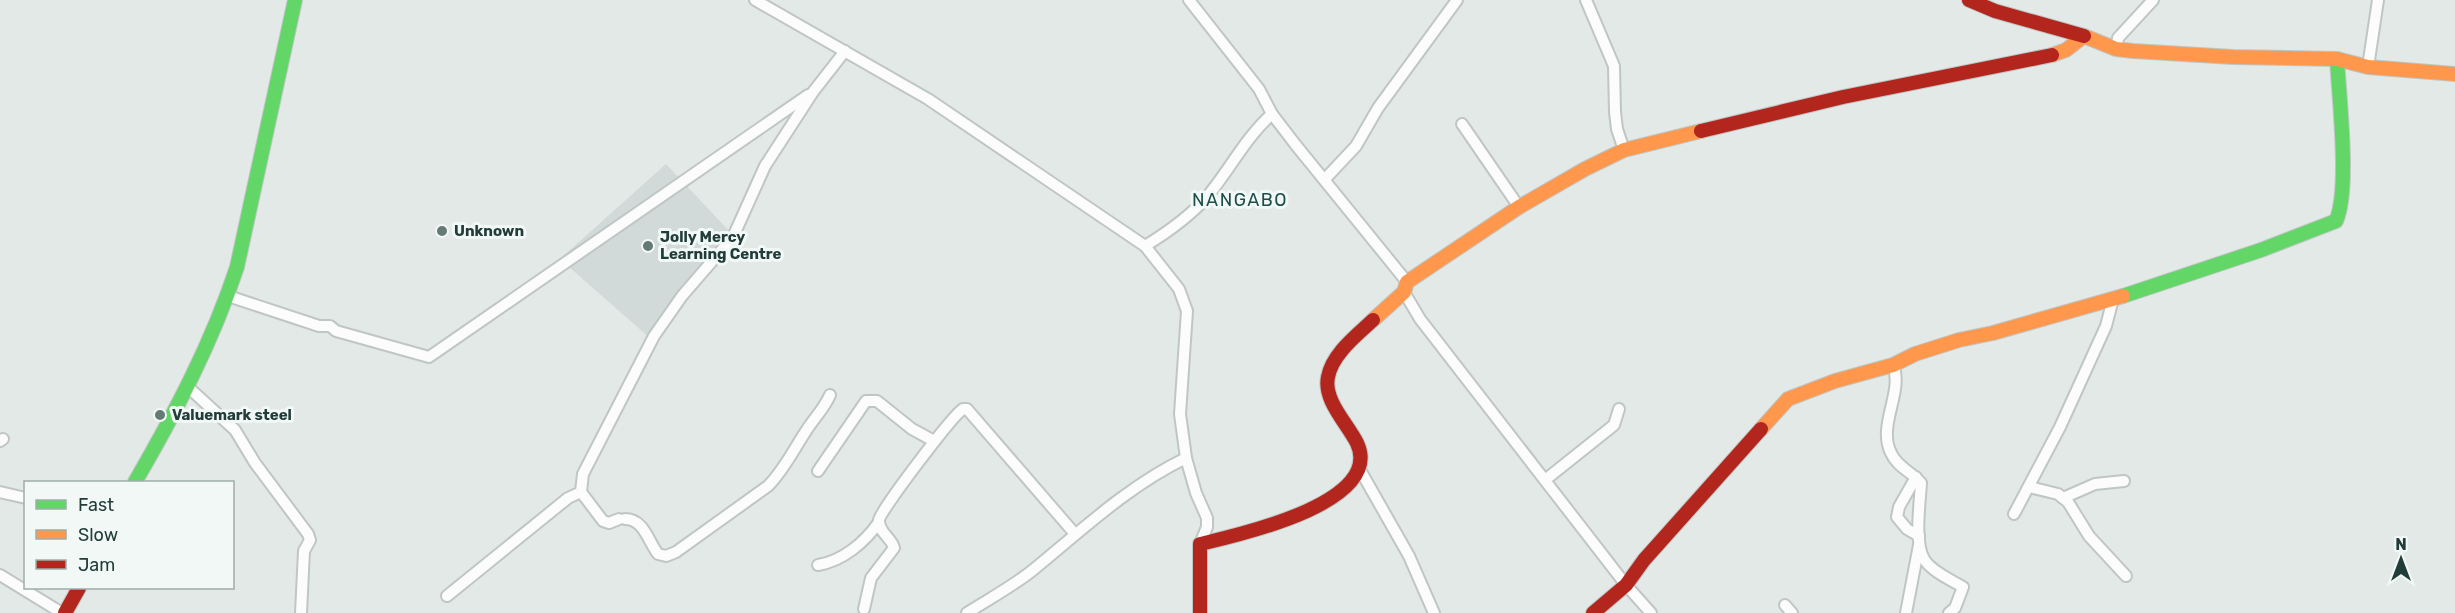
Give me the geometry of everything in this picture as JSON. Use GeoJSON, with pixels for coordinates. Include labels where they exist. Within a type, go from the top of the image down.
{"type":"FeatureCollection","features":[{"type":"Feature","properties":{"kind":"street"},"geometry":{"type":"LineString","coordinates":[[136,481],[188,387],[228,296],[240,256],[295,0]]}},
{"type":"Feature","properties":{"kind":"street"},"geometry":{"type":"LineString","coordinates":[[755,0],[928,99],[1145,246],[1179,289],[1186,302],[1187,310],[1179,414],[1186,459],[1196,493],[1208,518],[1200,544],[1200,613]]}},
{"type":"Feature","properties":{"kind":"street"},"geometry":{"type":"LineString","coordinates":[[1189,0],[1259,89],[1272,114],[1325,179],[1405,287],[1420,319],[1626,585],[1651,613]]}},
{"type":"Feature","properties":{"kind":"street"},"geometry":{"type":"LineString","coordinates":[[1325,179],[1356,146],[1378,108],[1457,0]]}},
{"type":"Feature","properties":{"kind":"street"},"geometry":{"type":"LineString","coordinates":[[1586,0],[1614,66],[1617,129],[1624,150]]}},
{"type":"Feature","properties":{"kind":"street"},"geometry":{"type":"LineString","coordinates":[[1969,0],[1995,11],[2084,36],[2115,49],[2233,57],[2337,59],[2368,66],[2455,74]]}},
{"type":"Feature","properties":{"kind":"street"},"geometry":{"type":"LineString","coordinates":[[2115,49],[2118,38],[2153,0]]}},
{"type":"Feature","properties":{"kind":"street"},"geometry":{"type":"LineString","coordinates":[[2368,66],[2378,0]]}},
{"type":"Feature","properties":{"kind":"street"},"geometry":{"type":"LineString","coordinates":[[1200,544],[1258,530],[1323,503],[1347,488],[1359,468],[1361,456],[1327,389],[1330,368],[1405,287],[1519,207],[1585,169],[1624,150],[1843,97],[2056,54],[2066,50],[2084,36]]}},
{"type":"Feature","properties":{"kind":"street"},"geometry":{"type":"LineString","coordinates":[[830,395],[825,407],[808,428],[779,474],[768,486],[676,552],[666,556],[658,554],[639,524],[631,519],[609,523],[603,521],[581,492],[583,474],[654,336],[682,296],[733,237],[765,165],[813,92],[845,51]]}},
{"type":"Feature","properties":{"kind":"street"},"geometry":{"type":"LineString","coordinates":[[1593,613],[1626,585],[1644,560],[1716,477],[1788,399],[1835,381],[1893,365],[1915,354],[1959,340],[1993,333],[2113,299],[2261,250],[2336,221],[2341,210],[2342,150],[2337,59]]}},
{"type":"Feature","properties":{"kind":"street"},"geometry":{"type":"LineString","coordinates":[[228,296],[319,326],[330,326],[336,331],[429,357],[813,92]]}},
{"type":"Feature","properties":{"kind":"street"},"geometry":{"type":"LineString","coordinates":[[1145,246],[1174,229],[1191,214],[1208,196],[1256,130],[1272,114]]}},
{"type":"Feature","properties":{"kind":"street"},"geometry":{"type":"LineString","coordinates":[[1462,124],[1519,207]]}},
{"type":"Feature","properties":{"kind":"street"},"geometry":{"type":"LineString","coordinates":[[2014,514],[2060,427],[2106,326],[2113,299]]}},
{"type":"Feature","properties":{"kind":"street"},"geometry":{"type":"LineString","coordinates":[[1893,365],[1896,373],[1888,421],[1889,451],[1897,464],[1921,483],[1918,518],[1924,559],[1942,574],[1963,586],[1955,608],[1949,613]]}},
{"type":"Feature","properties":{"kind":"street"},"geometry":{"type":"LineString","coordinates":[[188,387],[236,430],[262,472],[308,534],[310,540],[304,551],[301,613]]}},
{"type":"Feature","properties":{"kind":"street"},"geometry":{"type":"LineString","coordinates":[[818,471],[867,401],[877,401],[912,429],[934,441]]}},
{"type":"Feature","properties":{"kind":"street"},"geometry":{"type":"LineString","coordinates":[[818,566],[831,562],[863,541],[879,522],[884,509],[934,441],[955,414],[963,409],[968,409],[1075,534]]}},
{"type":"Feature","properties":{"kind":"street"},"geometry":{"type":"LineString","coordinates":[[1545,480],[1614,425],[1619,409]]}},
{"type":"Feature","properties":{"kind":"street"},"geometry":{"type":"LineString","coordinates":[[967,613],[1031,572],[1075,534],[1158,471],[1186,459]]}},
{"type":"Feature","properties":{"kind":"street"},"geometry":{"type":"LineString","coordinates":[[1359,468],[1408,556],[1434,613]]}},
{"type":"Feature","properties":{"kind":"street"},"geometry":{"type":"LineString","coordinates":[[1916,477],[1896,517],[1907,529],[1919,537]]}},
{"type":"Feature","properties":{"kind":"street"},"geometry":{"type":"LineString","coordinates":[[2062,498],[2096,484],[2124,481]]}},
{"type":"Feature","properties":{"kind":"street"},"geometry":{"type":"LineString","coordinates":[[2029,487],[2058,494],[2068,502],[2089,536],[2126,576]]}},
{"type":"Feature","properties":{"kind":"street"},"geometry":{"type":"LineString","coordinates":[[0,492],[24,498]]}},
{"type":"Feature","properties":{"kind":"street"},"geometry":{"type":"LineString","coordinates":[[447,596],[568,498],[581,492]]}},
{"type":"Feature","properties":{"kind":"street"},"geometry":{"type":"LineString","coordinates":[[864,609],[871,578],[894,548],[879,522]]}},
{"type":"Feature","properties":{"kind":"street"},"geometry":{"type":"LineString","coordinates":[[1906,613],[1919,537]]}},
{"type":"Feature","properties":{"kind":"street"},"geometry":{"type":"LineString","coordinates":[[0,575],[64,613],[78,589]]}},
{"type":"Feature","properties":{"kind":"shaded area","name":"Jolly Mercy Learning Centre"},"geometry":{"type":"Polygon","coordinates":[[[666,164],[732,234],[651,339],[560,259],[666,164]]]}},
{"type":"Feature","properties":{"kind":"traffic: fast"},"geometry":{"type":"LineString","coordinates":[[136,481],[192,377],[237,267],[295,0]]}},
{"type":"Feature","properties":{"kind":"traffic: fast"},"geometry":{"type":"LineString","coordinates":[[2123,296],[2261,250],[2336,221],[2340,207],[2343,166],[2337,59]]}},
{"type":"Feature","properties":{"kind":"traffic: slow"},"geometry":{"type":"LineString","coordinates":[[2052,55],[2066,50],[2084,36],[2116,49],[2133,51],[2233,57],[2337,59],[2368,67],[2455,74]]}},
{"type":"Feature","properties":{"kind":"traffic: slow"},"geometry":{"type":"LineString","coordinates":[[1373,320],[1404,292],[1407,282],[1519,207],[1585,169],[1624,150],[1701,131]]}},
{"type":"Feature","properties":{"kind":"traffic: slow"},"geometry":{"type":"LineString","coordinates":[[1761,429],[1788,399],[1835,381],[1893,365],[1915,354],[1959,340],[1993,333],[2123,296]]}},
{"type":"Feature","properties":{"kind":"traffic: jam"},"geometry":{"type":"LineString","coordinates":[[1969,0],[1995,11],[2084,36]]}},
{"type":"Feature","properties":{"kind":"traffic: jam"},"geometry":{"type":"LineString","coordinates":[[1701,131],[1843,97],[2052,55]]}},
{"type":"Feature","properties":{"kind":"traffic: jam"},"geometry":{"type":"LineString","coordinates":[[1200,613],[1200,544],[1274,524],[1303,513],[1330,499],[1350,483],[1360,464],[1357,443],[1332,403],[1327,386],[1328,377],[1334,360],[1373,320]]}},
{"type":"Feature","properties":{"kind":"traffic: jam"},"geometry":{"type":"LineString","coordinates":[[1593,613],[1626,585],[1644,560],[1761,429]]}},
{"type":"Feature","properties":{"kind":"traffic: jam"},"geometry":{"type":"LineString","coordinates":[[65,613],[78,589]]}},
{"type":"Feature","properties":{"kind":"place","name":"Unknown"},"geometry":{"type":"Point","coordinates":[442,231]}},
{"type":"Feature","properties":{"kind":"place","name":"Jolly Mercy Learning Centre"},"geometry":{"type":"Point","coordinates":[648,246]}},
{"type":"Feature","properties":{"kind":"place","name":"Valuemark steel"},"geometry":{"type":"Point","coordinates":[160,415]}},
{"type":"Feature","properties":{"kind":"district","name":"NANGABO"},"geometry":{"type":"Point","coordinates":[1240,200]}}]}
